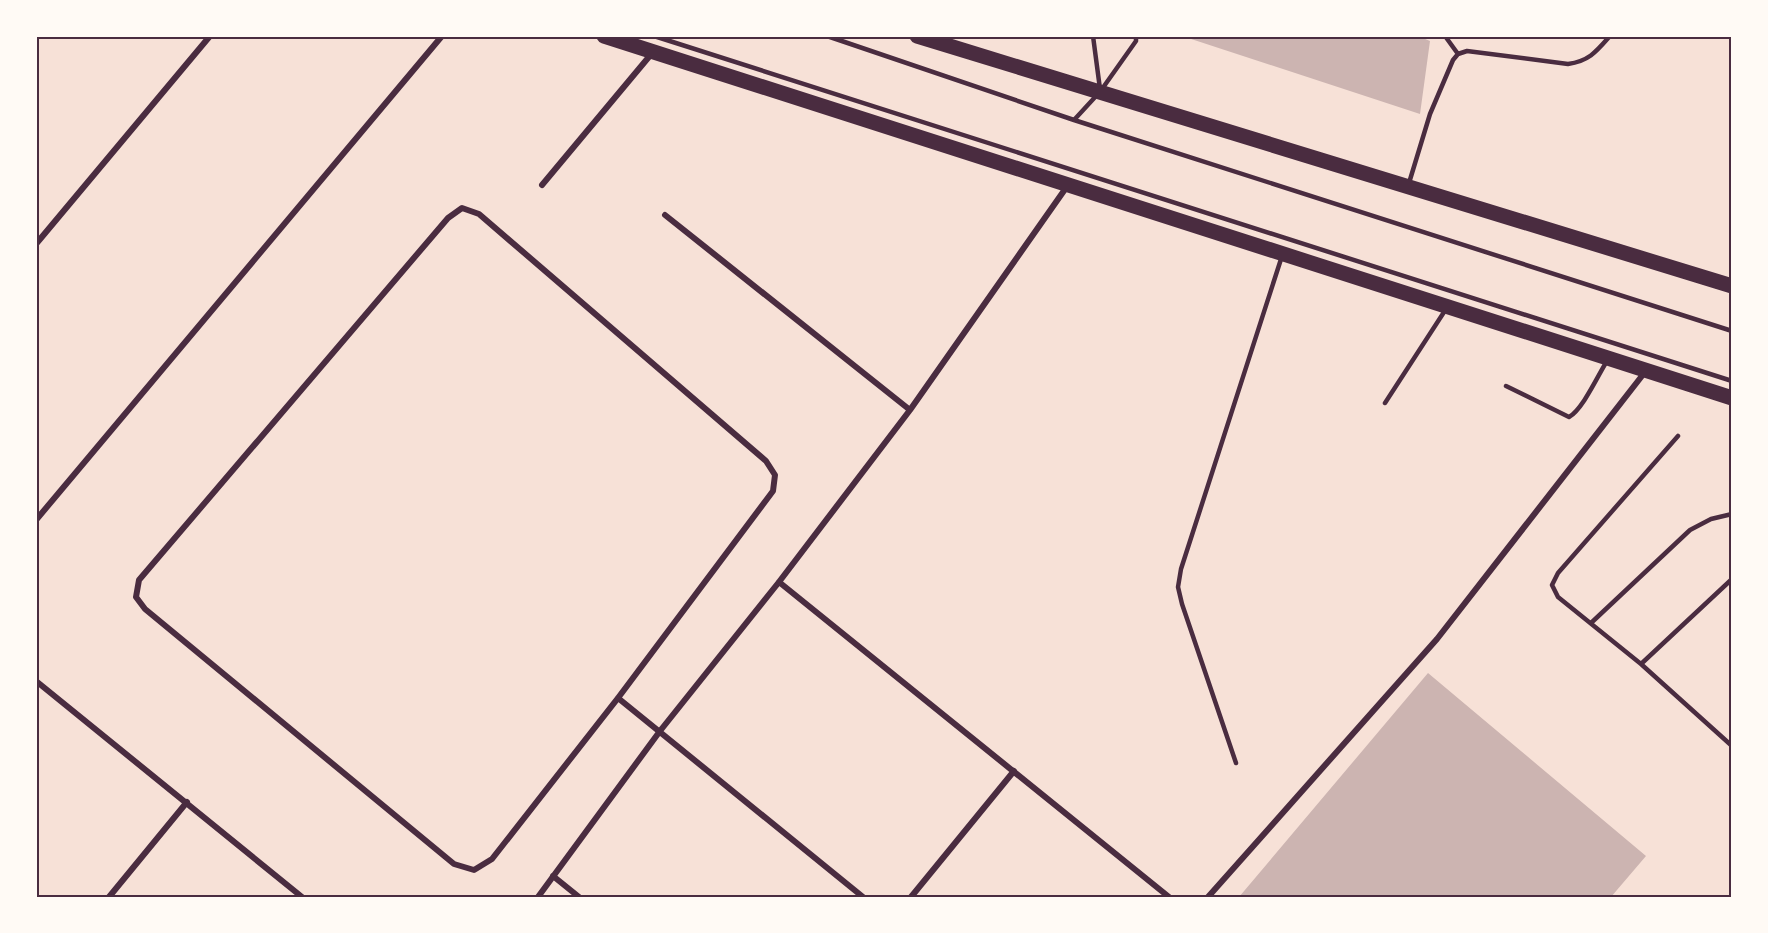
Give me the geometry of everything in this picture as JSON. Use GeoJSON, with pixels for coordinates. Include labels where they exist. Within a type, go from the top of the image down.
{"type":"FeatureCollection","features":[{"type":"Feature","properties":{"kind":"main road"},"geometry":{"type":"LineString","coordinates":[[604,36],[654,44],[1068,184],[1732,398]]}},
{"type":"Feature","properties":{"kind":"main road"},"geometry":{"type":"LineString","coordinates":[[917,36],[1732,286]]}},
{"type":"Feature","properties":{"kind":"street"},"geometry":{"type":"LineString","coordinates":[[36,244],[210,36]]}},
{"type":"Feature","properties":{"kind":"street"},"geometry":{"type":"LineString","coordinates":[[36,520],[442,36]]}},
{"type":"Feature","properties":{"kind":"street"},"geometry":{"type":"LineString","coordinates":[[542,185],[654,44]]}},
{"type":"Feature","properties":{"kind":"street"},"geometry":{"type":"LineString","coordinates":[[538,897],[660,731],[779,582],[910,410],[1068,184]]}},
{"type":"Feature","properties":{"kind":"street"},"geometry":{"type":"LineString","coordinates":[[462,208],[479,214],[766,461],[776,475],[772,491],[618,698],[492,859],[474,870],[454,864],[145,609],[136,597],[139,580],[440,227],[462,208]]}},
{"type":"Feature","properties":{"kind":"street"},"geometry":{"type":"LineString","coordinates":[[665,214],[910,410]]}},
{"type":"Feature","properties":{"kind":"street"},"geometry":{"type":"LineString","coordinates":[[1208,897],[1437,639],[1647,370]]}},
{"type":"Feature","properties":{"kind":"street"},"geometry":{"type":"LineString","coordinates":[[779,582],[1169,897]]}},
{"type":"Feature","properties":{"kind":"street"},"geometry":{"type":"LineString","coordinates":[[36,681],[303,897]]}},
{"type":"Feature","properties":{"kind":"street"},"geometry":{"type":"LineString","coordinates":[[618,698],[863,897]]}},
{"type":"Feature","properties":{"kind":"street"},"geometry":{"type":"LineString","coordinates":[[912,897],[1014,771]]}},
{"type":"Feature","properties":{"kind":"street"},"geometry":{"type":"LineString","coordinates":[[109,897],[187,802]]}},
{"type":"Feature","properties":{"kind":"street"},"geometry":{"type":"LineString","coordinates":[[553,876],[579,897]]}},
{"type":"Feature","properties":{"kind":"lane"},"geometry":{"type":"LineString","coordinates":[[827,36],[1074,120],[1732,331]]}},
{"type":"Feature","properties":{"kind":"lane"},"geometry":{"type":"LineString","coordinates":[[1093,36],[1100,92]]}},
{"type":"Feature","properties":{"kind":"lane"},"geometry":{"type":"LineString","coordinates":[[1074,120],[1100,92],[1136,41],[1136,36]]}},
{"type":"Feature","properties":{"kind":"lane"},"geometry":{"type":"LineString","coordinates":[[1444,36],[1458,54]]}},
{"type":"Feature","properties":{"kind":"lane"},"geometry":{"type":"LineString","coordinates":[[1408,187],[1430,114],[1453,60],[1458,54],[1467,51],[1568,64],[1582,62],[1595,53],[1610,36]]}},
{"type":"Feature","properties":{"kind":"lane"},"geometry":{"type":"LineString","coordinates":[[654,44],[1732,381]]}},
{"type":"Feature","properties":{"kind":"lane"},"geometry":{"type":"LineString","coordinates":[[1236,763],[1178,587],[1181,569],[1283,254]]}},
{"type":"Feature","properties":{"kind":"lane"},"geometry":{"type":"LineString","coordinates":[[1385,403],[1448,306]]}},
{"type":"Feature","properties":{"kind":"lane"},"geometry":{"type":"LineString","coordinates":[[1506,386],[1569,417],[1573,415],[1588,393],[1608,358]]}},
{"type":"Feature","properties":{"kind":"lane"},"geometry":{"type":"LineString","coordinates":[[1678,436],[1558,573],[1552,585],[1558,597],[1641,663],[1732,746]]}},
{"type":"Feature","properties":{"kind":"lane"},"geometry":{"type":"LineString","coordinates":[[1591,623],[1690,530],[1711,519],[1732,514]]}},
{"type":"Feature","properties":{"kind":"lane"},"geometry":{"type":"LineString","coordinates":[[1641,663],[1732,579]]}},
{"type":"Feature","properties":{"kind":"building"},"geometry":{"type":"Polygon","coordinates":[[[1182,36],[1418,36],[1430,41],[1420,114],[1182,36]]]}},
{"type":"Feature","properties":{"kind":"building"},"geometry":{"type":"Polygon","coordinates":[[[1428,673],[1646,856],[1611,897],[1239,897],[1428,673]]]}}]}
